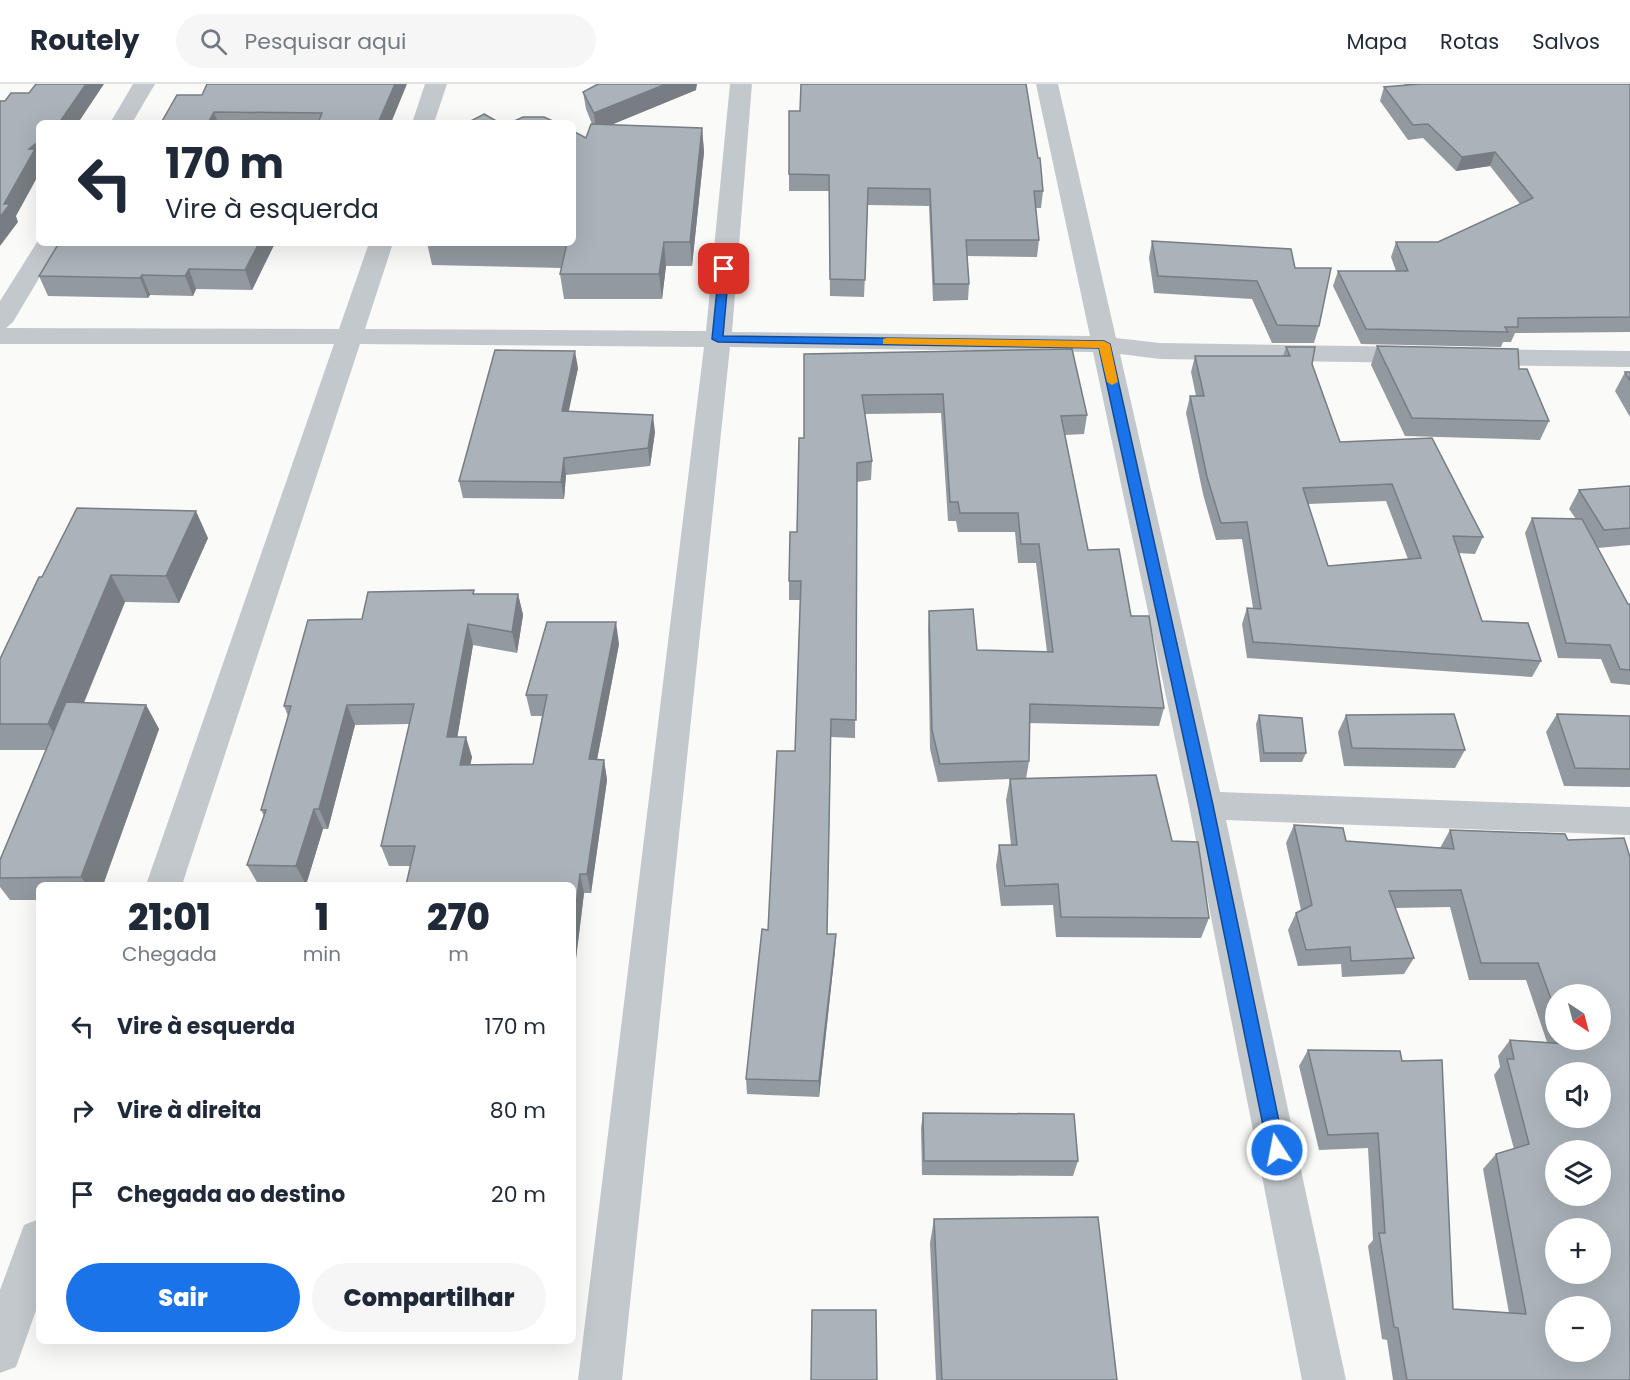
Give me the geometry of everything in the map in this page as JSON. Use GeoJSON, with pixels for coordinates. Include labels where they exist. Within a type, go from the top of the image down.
{"type":"FeatureCollection","features":[{"type":"Feature","properties":{"kind":"street"},"geometry":{"type":"LineString","coordinates":[[123,120],[144,84]]}},
{"type":"Feature","properties":{"kind":"street"},"geometry":{"type":"LineString","coordinates":[[424,120],[436,84]]}},
{"type":"Feature","properties":{"kind":"street"},"geometry":{"type":"LineString","coordinates":[[600,1380],[718,339],[741,84]]}},
{"type":"Feature","properties":{"kind":"street"},"geometry":{"type":"LineString","coordinates":[[1047,84],[1206,805],[1324,1380]]}},
{"type":"Feature","properties":{"kind":"street"},"geometry":{"type":"LineString","coordinates":[[0,322],[46,246]]}},
{"type":"Feature","properties":{"kind":"street"},"geometry":{"type":"LineString","coordinates":[[165,882],[380,246]]}},
{"type":"Feature","properties":{"kind":"street"},"geometry":{"type":"LineString","coordinates":[[0,336],[349,335],[1104,344],[1160,351],[1630,359]]}},
{"type":"Feature","properties":{"kind":"street"},"geometry":{"type":"LineString","coordinates":[[1206,805],[1630,821]]}},
{"type":"Feature","properties":{"kind":"street"},"geometry":{"type":"LineString","coordinates":[[0,1351],[36,1249]]}},
{"type":"Feature","properties":{"kind":"building"},"geometry":{"type":"Polygon","coordinates":[[[36,84],[86,84],[61,120],[36,120],[36,143],[29,149],[35,149],[4,204],[10,204],[0,217],[0,101],[5,101],[11,93],[29,93],[36,84]]]}},
{"type":"Feature","properties":{"kind":"building"},"geometry":{"type":"Polygon","coordinates":[[[207,84],[395,84],[379,120],[319,120],[322,113],[214,112],[210,120],[163,120],[177,95],[202,95],[207,84]]]}},
{"type":"Feature","properties":{"kind":"building"},"geometry":{"type":"Polygon","coordinates":[[[598,84],[666,84],[594,113],[583,92],[598,84]]]}},
{"type":"Feature","properties":{"kind":"building"},"geometry":{"type":"Polygon","coordinates":[[[801,84],[1026,84],[1038,158],[1040,158],[1043,191],[1034,191],[1039,240],[966,240],[969,284],[934,284],[930,189],[868,188],[865,280],[830,279],[829,175],[789,174],[789,111],[800,111],[801,84]]]}},
{"type":"Feature","properties":{"kind":"building"},"geometry":{"type":"Polygon","coordinates":[[[1420,84],[1630,84],[1630,317],[1518,318],[1518,327],[1505,327],[1508,332],[1366,329],[1338,271],[1408,271],[1396,242],[1438,242],[1533,198],[1495,152],[1462,157],[1428,124],[1413,125],[1384,87],[1420,84]]]}},
{"type":"Feature","properties":{"kind":"building"},"geometry":{"type":"Polygon","coordinates":[[[484,114],[495,120],[473,120],[484,114]]]}},
{"type":"Feature","properties":{"kind":"building"},"geometry":{"type":"Polygon","coordinates":[[[523,117],[544,117],[550,120],[516,120],[523,117]]]}},
{"type":"Feature","properties":{"kind":"building"},"geometry":{"type":"Polygon","coordinates":[[[591,124],[702,128],[690,242],[664,242],[659,274],[560,274],[566,246],[576,246],[576,133],[586,138],[591,124]]]}},
{"type":"Feature","properties":{"kind":"building"},"geometry":{"type":"Polygon","coordinates":[[[1152,241],[1291,249],[1295,268],[1331,268],[1319,326],[1277,325],[1257,281],[1158,276],[1152,241]]]}},
{"type":"Feature","properties":{"kind":"building"},"geometry":{"type":"Polygon","coordinates":[[[57,246],[257,246],[245,270],[189,269],[185,276],[142,275],[140,278],[39,276],[57,246]]]}},
{"type":"Feature","properties":{"kind":"building"},"geometry":{"type":"Polygon","coordinates":[[[1377,346],[1518,349],[1519,369],[1527,369],[1549,421],[1412,418],[1377,346]]]}},
{"type":"Feature","properties":{"kind":"building"},"geometry":{"type":"Polygon","coordinates":[[[1286,347],[1315,347],[1312,364],[1340,442],[1432,438],[1483,537],[1453,536],[1482,621],[1528,623],[1541,661],[1253,642],[1247,608],[1261,609],[1247,522],[1221,523],[1207,477],[1190,396],[1204,396],[1195,356],[1290,356],[1286,347]],[[1392,484],[1303,488],[1328,566],[1421,558],[1392,484]]]}},
{"type":"Feature","properties":{"kind":"building"},"geometry":{"type":"Polygon","coordinates":[[[1072,349],[1087,415],[1061,416],[1088,550],[1119,549],[1131,616],[1149,616],[1164,708],[1030,704],[1029,761],[940,764],[932,730],[929,611],[973,609],[977,650],[1053,652],[1039,544],[1021,544],[1018,513],[960,513],[958,502],[950,502],[943,394],[862,395],[872,461],[857,463],[856,720],[831,719],[827,934],[836,934],[819,1081],[746,1079],[762,929],[768,930],[777,751],[795,751],[801,581],[789,581],[790,532],[797,532],[799,438],[804,438],[804,354],[1072,349]]]}},
{"type":"Feature","properties":{"kind":"building"},"geometry":{"type":"Polygon","coordinates":[[[495,350],[575,351],[562,411],[653,415],[648,448],[564,458],[561,482],[459,481],[495,350]]]}},
{"type":"Feature","properties":{"kind":"building"},"geometry":{"type":"Polygon","coordinates":[[[1630,486],[1630,528],[1604,530],[1579,490],[1630,486]]]}},
{"type":"Feature","properties":{"kind":"building"},"geometry":{"type":"Polygon","coordinates":[[[77,508],[196,511],[166,576],[111,575],[48,724],[0,724],[0,659],[39,577],[42,577],[77,508]]]}},
{"type":"Feature","properties":{"kind":"building"},"geometry":{"type":"Polygon","coordinates":[[[1532,518],[1582,519],[1630,604],[1630,670],[1620,669],[1610,645],[1566,643],[1532,518]]]}},
{"type":"Feature","properties":{"kind":"building"},"geometry":{"type":"Polygon","coordinates":[[[474,590],[473,594],[518,594],[512,632],[468,624],[447,737],[466,737],[460,765],[533,764],[547,695],[526,695],[547,622],[616,622],[589,759],[604,760],[587,874],[580,874],[576,905],[576,882],[407,882],[415,846],[381,846],[414,704],[347,705],[319,809],[314,809],[296,866],[247,865],[266,810],[261,810],[291,706],[284,706],[308,620],[362,619],[368,592],[474,590]]]}},
{"type":"Feature","properties":{"kind":"building"},"geometry":{"type":"Polygon","coordinates":[[[66,702],[146,705],[81,877],[0,878],[0,860],[66,702]]]}},
{"type":"Feature","properties":{"kind":"building"},"geometry":{"type":"Polygon","coordinates":[[[1454,714],[1465,750],[1352,748],[1346,715],[1454,714]]]}},
{"type":"Feature","properties":{"kind":"building"},"geometry":{"type":"Polygon","coordinates":[[[1557,714],[1630,716],[1630,769],[1575,768],[1557,714]]]}},
{"type":"Feature","properties":{"kind":"building"},"geometry":{"type":"Polygon","coordinates":[[[1259,715],[1302,718],[1306,753],[1264,753],[1259,715]]]}},
{"type":"Feature","properties":{"kind":"building"},"geometry":{"type":"Polygon","coordinates":[[[1156,775],[1172,841],[1198,842],[1209,918],[1061,917],[1058,884],[1005,886],[999,845],[1017,845],[1010,779],[1156,775]]]}},
{"type":"Feature","properties":{"kind":"building"},"geometry":{"type":"Polygon","coordinates":[[[1294,825],[1343,828],[1346,841],[1454,849],[1450,830],[1565,834],[1568,840],[1624,838],[1630,857],[1630,1380],[1407,1380],[1398,1328],[1394,1327],[1379,1233],[1385,1233],[1378,1133],[1328,1135],[1308,1050],[1400,1051],[1402,1061],[1442,1060],[1453,1309],[1526,1314],[1496,1154],[1529,1144],[1507,1059],[1514,1059],[1510,1040],[1545,1042],[1545,1050],[1611,1050],[1611,984],[1546,984],[1538,963],[1481,963],[1461,890],[1389,891],[1414,958],[1351,961],[1350,947],[1306,950],[1296,913],[1312,905],[1294,825]]]}},
{"type":"Feature","properties":{"kind":"building"},"geometry":{"type":"Polygon","coordinates":[[[923,1113],[1074,1114],[1078,1161],[924,1161],[923,1113]]]}},
{"type":"Feature","properties":{"kind":"building"},"geometry":{"type":"Polygon","coordinates":[[[1098,1217],[1117,1380],[942,1380],[934,1219],[1098,1217]]]}},
{"type":"Feature","properties":{"kind":"building"},"geometry":{"type":"Polygon","coordinates":[[[812,1310],[876,1310],[877,1380],[811,1380],[812,1310]]]}},
{"type":"Feature","properties":{"kind":"slow traffic"},"geometry":{"type":"LineString","coordinates":[[887,341],[1104,344],[1112,382]]}},
{"type":"Feature","properties":{"kind":"route"},"geometry":{"type":"LineString","coordinates":[[724,269],[718,339],[1104,344],[1206,805],[1277,1150]]}}]}
